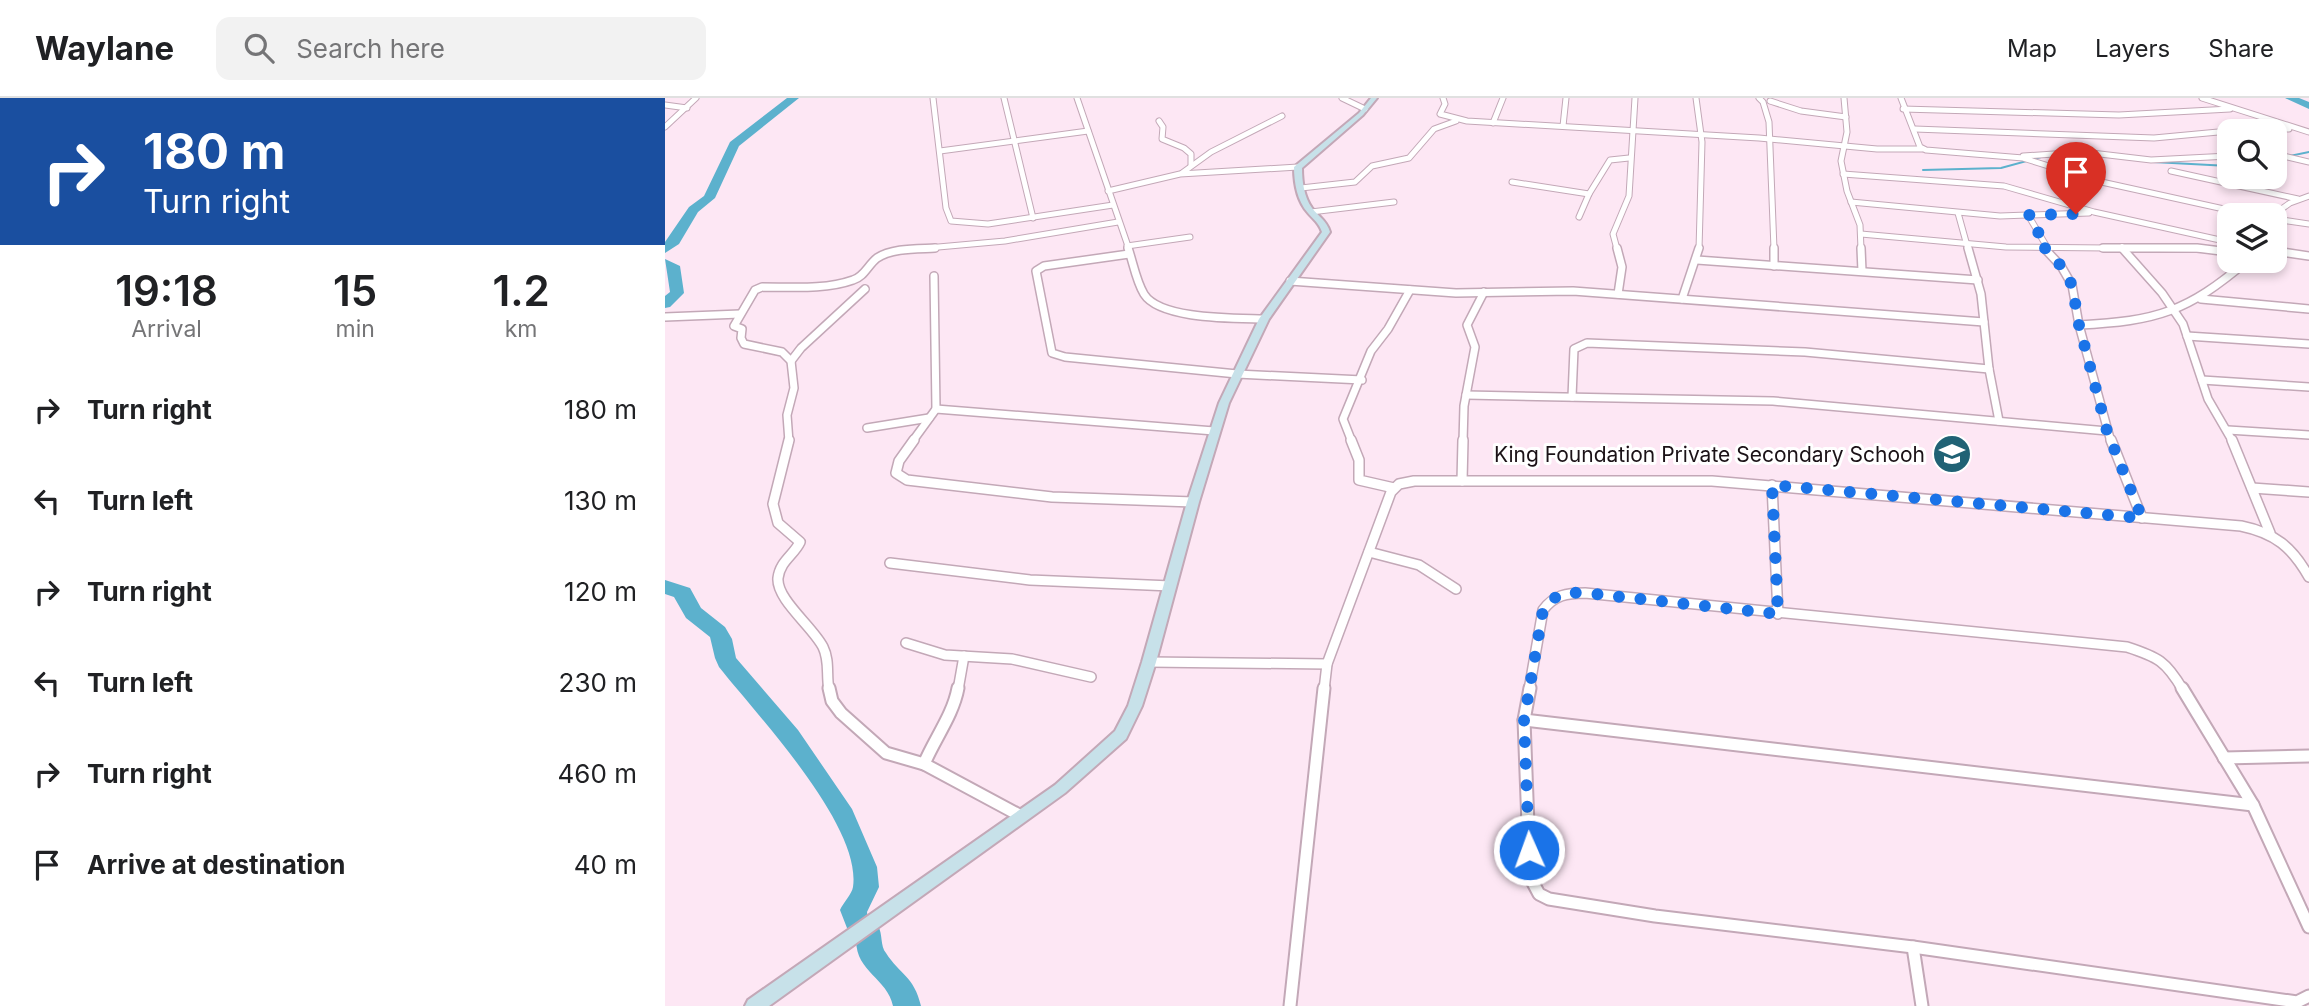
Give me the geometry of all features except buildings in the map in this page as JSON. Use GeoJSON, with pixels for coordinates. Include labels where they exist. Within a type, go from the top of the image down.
{"type":"FeatureCollection","features":[{"type":"Feature","properties":{"kind":"street"},"geometry":{"type":"LineString","coordinates":[[665,127],[696,98]]}},
{"type":"Feature","properties":{"kind":"street"},"geometry":{"type":"LineString","coordinates":[[933,98],[946,208],[951,221],[988,224],[1113,205]]}},
{"type":"Feature","properties":{"kind":"street"},"geometry":{"type":"LineString","coordinates":[[1003,98],[1033,218]]}},
{"type":"Feature","properties":{"kind":"street"},"geometry":{"type":"LineString","coordinates":[[1077,98],[1143,294],[1153,305],[1178,312],[1264,319]]}},
{"type":"Feature","properties":{"kind":"street"},"geometry":{"type":"LineString","coordinates":[[1342,98],[1365,109]]}},
{"type":"Feature","properties":{"kind":"street"},"geometry":{"type":"LineString","coordinates":[[1108,191],[1180,174],[1298,167],[1374,98]]}},
{"type":"Feature","properties":{"kind":"street"},"geometry":{"type":"LineString","coordinates":[[1443,98],[1445,104],[1439,113],[1458,120],[1493,123],[2014,157],[2083,152],[2156,160],[2217,157]]}},
{"type":"Feature","properties":{"kind":"street"},"geometry":{"type":"LineString","coordinates":[[1493,123],[1503,98]]}},
{"type":"Feature","properties":{"kind":"street"},"geometry":{"type":"LineString","coordinates":[[1563,126],[1566,98]]}},
{"type":"Feature","properties":{"kind":"street"},"geometry":{"type":"LineString","coordinates":[[1618,294],[1622,267],[1613,234],[1629,196],[1629,158],[1631,131],[1636,114],[1635,98]]}},
{"type":"Feature","properties":{"kind":"street"},"geometry":{"type":"LineString","coordinates":[[1682,299],[1697,260],[1701,136],[1696,98]]}},
{"type":"Feature","properties":{"kind":"street"},"geometry":{"type":"LineString","coordinates":[[1764,100],[1780,98]]}},
{"type":"Feature","properties":{"kind":"street"},"geometry":{"type":"LineString","coordinates":[[1845,98],[1846,117],[1841,161],[1861,234],[1861,271]]}},
{"type":"Feature","properties":{"kind":"street"},"geometry":{"type":"LineString","coordinates":[[1901,98],[1903,109],[1915,129],[1922,149]]}},
{"type":"Feature","properties":{"kind":"street"},"geometry":{"type":"LineString","coordinates":[[2202,98],[2309,132]]}},
{"type":"Feature","properties":{"kind":"street"},"geometry":{"type":"LineString","coordinates":[[1764,100],[1801,111],[1846,117]]}},
{"type":"Feature","properties":{"kind":"street"},"geometry":{"type":"LineString","coordinates":[[1764,100],[1769,122],[1769,168],[1775,215],[1774,267]]}},
{"type":"Feature","properties":{"kind":"street"},"geometry":{"type":"LineString","coordinates":[[665,105],[687,108]]}},
{"type":"Feature","properties":{"kind":"street"},"geometry":{"type":"LineString","coordinates":[[1903,109],[2119,115],[2230,109]]}},
{"type":"Feature","properties":{"kind":"street"},"geometry":{"type":"LineString","coordinates":[[1180,174],[1191,165],[1282,116]]}},
{"type":"Feature","properties":{"kind":"street"},"geometry":{"type":"LineString","coordinates":[[1301,188],[1355,182],[1372,166],[1409,158],[1434,129],[1458,120]]}},
{"type":"Feature","properties":{"kind":"street"},"geometry":{"type":"LineString","coordinates":[[1159,121],[1163,127],[1162,139],[1184,148],[1191,154],[1191,165]]}},
{"type":"Feature","properties":{"kind":"street"},"geometry":{"type":"LineString","coordinates":[[1915,129],[2154,138],[2217,132]]}},
{"type":"Feature","properties":{"kind":"street"},"geometry":{"type":"LineString","coordinates":[[2287,129],[2298,129]]}},
{"type":"Feature","properties":{"kind":"street"},"geometry":{"type":"LineString","coordinates":[[940,151],[1088,131]]}},
{"type":"Feature","properties":{"kind":"street"},"geometry":{"type":"LineString","coordinates":[[2014,157],[2097,181],[2217,207]]}},
{"type":"Feature","properties":{"kind":"street"},"geometry":{"type":"LineString","coordinates":[[2287,157],[2309,162]]}},
{"type":"Feature","properties":{"kind":"street"},"geometry":{"type":"LineString","coordinates":[[1579,217],[1589,194],[1610,160],[1629,158]]}},
{"type":"Feature","properties":{"kind":"street"},"geometry":{"type":"LineString","coordinates":[[754,1006],[1080,773],[1121,735],[1135,706],[1149,662],[1214,431],[1237,374],[1264,319],[1326,232],[1324,225],[1311,212],[1301,188],[1298,167]]}},
{"type":"Feature","properties":{"kind":"street"},"geometry":{"type":"LineString","coordinates":[[2171,171],[2199,180],[2261,189],[2298,199]]}},
{"type":"Feature","properties":{"kind":"street"},"geometry":{"type":"LineString","coordinates":[[1843,174],[2000,185],[2094,212],[2217,239]]}},
{"type":"Feature","properties":{"kind":"street"},"geometry":{"type":"LineString","coordinates":[[1513,182],[1589,194]]}},
{"type":"Feature","properties":{"kind":"street"},"geometry":{"type":"LineString","coordinates":[[2287,207],[2298,199],[2309,196]]}},
{"type":"Feature","properties":{"kind":"street"},"geometry":{"type":"LineString","coordinates":[[1311,212],[1361,205],[1388,205],[1394,202]]}},
{"type":"Feature","properties":{"kind":"street"},"geometry":{"type":"LineString","coordinates":[[1851,202],[1958,213],[2028,215],[2094,212]]}},
{"type":"Feature","properties":{"kind":"street"},"geometry":{"type":"LineString","coordinates":[[1958,213],[1978,280],[1989,369],[1999,421]]}},
{"type":"Feature","properties":{"kind":"street"},"geometry":{"type":"LineString","coordinates":[[2028,215],[2072,285],[2079,325],[2107,431],[2142,518]]}},
{"type":"Feature","properties":{"kind":"street"},"geometry":{"type":"LineString","coordinates":[[2287,219],[2309,223]]}},
{"type":"Feature","properties":{"kind":"street"},"geometry":{"type":"LineString","coordinates":[[1021,816],[924,764],[878,748],[832,701],[828,684],[829,665],[822,645],[779,589],[778,577],[786,557],[800,542],[778,523],[773,504],[789,446],[790,428],[787,415],[794,388],[791,361],[782,352],[744,344],[741,338],[742,329],[734,326],[758,288],[816,287],[852,281],[859,278],[877,258],[897,251],[1005,241],[1118,222]]}},
{"type":"Feature","properties":{"kind":"street"},"geometry":{"type":"LineString","coordinates":[[1861,234],[2046,247],[2197,248],[2217,251]]}},
{"type":"Feature","properties":{"kind":"street"},"geometry":{"type":"LineString","coordinates":[[1190,237],[1044,266],[1036,271],[1052,353],[1065,358],[1237,374],[1361,380]]}},
{"type":"Feature","properties":{"kind":"street"},"geometry":{"type":"LineString","coordinates":[[2122,247],[2176,312],[2208,399],[2228,430],[2270,533]]}},
{"type":"Feature","properties":{"kind":"street"},"geometry":{"type":"LineString","coordinates":[[2287,253],[2309,256]]}},
{"type":"Feature","properties":{"kind":"street"},"geometry":{"type":"LineString","coordinates":[[1697,260],[1978,280]]}},
{"type":"Feature","properties":{"kind":"street"},"geometry":{"type":"LineString","coordinates":[[2079,325],[2130,323],[2176,312],[2201,299],[2232,273]]}},
{"type":"Feature","properties":{"kind":"street"},"geometry":{"type":"LineString","coordinates":[[934,276],[936,410],[899,461],[896,473],[900,477],[921,482],[1052,497],[1193,502]]}},
{"type":"Feature","properties":{"kind":"street"},"geometry":{"type":"LineString","coordinates":[[1290,281],[1456,293],[1558,290],[1984,321]]}},
{"type":"Feature","properties":{"kind":"street"},"geometry":{"type":"LineString","coordinates":[[791,361],[801,348],[866,289]]}},
{"type":"Feature","properties":{"kind":"street"},"geometry":{"type":"LineString","coordinates":[[1394,488],[1357,477],[1359,460],[1343,424],[1371,351],[1388,329],[1411,290]]}},
{"type":"Feature","properties":{"kind":"street"},"geometry":{"type":"LineString","coordinates":[[1462,481],[1466,395],[1475,347],[1467,325],[1484,292]]}},
{"type":"Feature","properties":{"kind":"street"},"geometry":{"type":"LineString","coordinates":[[1456,293],[1472,301],[1475,308]]}},
{"type":"Feature","properties":{"kind":"street"},"geometry":{"type":"LineString","coordinates":[[2201,299],[2309,309]]}},
{"type":"Feature","properties":{"kind":"street"},"geometry":{"type":"LineString","coordinates":[[665,317],[740,314]]}},
{"type":"Feature","properties":{"kind":"street"},"geometry":{"type":"LineString","coordinates":[[2187,336],[2309,344]]}},
{"type":"Feature","properties":{"kind":"street"},"geometry":{"type":"LineString","coordinates":[[1572,397],[1574,349],[1587,342],[1805,352],[1989,369]]}},
{"type":"Feature","properties":{"kind":"street"},"geometry":{"type":"LineString","coordinates":[[2202,380],[2309,387]]}},
{"type":"Feature","properties":{"kind":"street"},"geometry":{"type":"LineString","coordinates":[[1466,395],[1773,401],[2107,431]]}},
{"type":"Feature","properties":{"kind":"street"},"geometry":{"type":"LineString","coordinates":[[936,410],[1214,431]]}},
{"type":"Feature","properties":{"kind":"street"},"geometry":{"type":"LineString","coordinates":[[867,428],[929,418]]}},
{"type":"Feature","properties":{"kind":"street"},"geometry":{"type":"LineString","coordinates":[[2228,430],[2309,435]]}},
{"type":"Feature","properties":{"kind":"street"},"geometry":{"type":"LineString","coordinates":[[1290,1006],[1328,664],[1394,488],[1405,482],[1650,478],[1772,485],[2241,526],[2270,533],[2292,547],[2309,577]]}},
{"type":"Feature","properties":{"kind":"street"},"geometry":{"type":"LineString","coordinates":[[1772,485],[1778,614]]}},
{"type":"Feature","properties":{"kind":"street"},"geometry":{"type":"LineString","coordinates":[[2252,488],[2309,492]]}},
{"type":"Feature","properties":{"kind":"street"},"geometry":{"type":"LineString","coordinates":[[1369,552],[1419,565],[1456,589]]}},
{"type":"Feature","properties":{"kind":"street"},"geometry":{"type":"LineString","coordinates":[[2298,557],[2309,558]]}},
{"type":"Feature","properties":{"kind":"street"},"geometry":{"type":"LineString","coordinates":[[890,563],[983,577],[1108,586],[1171,586]]}},
{"type":"Feature","properties":{"kind":"street"},"geometry":{"type":"LineString","coordinates":[[2309,927],[2253,805],[2169,666],[2143,652],[2114,646],[1585,593],[1557,595],[1543,610],[1524,720],[1530,877],[1539,894],[1562,901],[1655,916],[1913,947],[2297,1002],[2309,996]]}},
{"type":"Feature","properties":{"kind":"street"},"geometry":{"type":"LineString","coordinates":[[906,643],[929,652],[1012,659],[1091,677]]}},
{"type":"Feature","properties":{"kind":"street"},"geometry":{"type":"LineString","coordinates":[[924,764],[937,734],[955,706],[964,656]]}},
{"type":"Feature","properties":{"kind":"street"},"geometry":{"type":"LineString","coordinates":[[1149,662],[1328,664]]}},
{"type":"Feature","properties":{"kind":"street"},"geometry":{"type":"LineString","coordinates":[[1524,720],[2253,805]]}},
{"type":"Feature","properties":{"kind":"street"},"geometry":{"type":"LineString","coordinates":[[2224,758],[2309,756]]}},
{"type":"Feature","properties":{"kind":"street"},"geometry":{"type":"LineString","coordinates":[[1913,947],[1922,1006]]}},
{"type":"Feature","properties":{"kind":"waterway"},"geometry":{"type":"LineString","coordinates":[[665,249],[674,241],[693,210],[709,198],[734,144],[794,98]]}},
{"type":"Feature","properties":{"kind":"waterway"},"geometry":{"type":"LineString","coordinates":[[2290,98],[2309,106]]}},
{"type":"Feature","properties":{"kind":"waterway"},"geometry":{"type":"LineString","coordinates":[[2287,157],[2309,152]]}},
{"type":"Feature","properties":{"kind":"waterway"},"geometry":{"type":"LineString","coordinates":[[1923,170],[2001,168],[2045,156]]}},
{"type":"Feature","properties":{"kind":"waterway"},"geometry":{"type":"LineString","coordinates":[[2153,162],[2217,165]]}},
{"type":"Feature","properties":{"kind":"waterway"},"geometry":{"type":"LineString","coordinates":[[665,263],[673,266],[677,293],[665,304]]}},
{"type":"Feature","properties":{"kind":"waterway"},"geometry":{"type":"LineString","coordinates":[[665,587],[683,593],[693,613],[718,632],[727,662],[760,698],[827,788],[857,843],[865,867],[866,887],[853,910],[856,920]]}},
{"type":"Feature","properties":{"kind":"waterway"},"geometry":{"type":"LineString","coordinates":[[869,934],[872,956],[902,990],[907,1006]]}},
{"type":"Feature","properties":{"kind":"place","name":"King Foundation Private Secondary Schooh"},"geometry":{"type":"Point","coordinates":[1952,454]}},
{"type":"Feature","properties":{"kind":"route"},"geometry":{"type":"LineString","coordinates":[[1529,850],[1524,720],[1543,610],[1557,595],[1585,593],[1778,614],[1772,485],[2142,518],[2107,431],[2079,325],[2072,285],[2061,266],[2044,247],[2047,247],[2028,215],[2076,214]]}}]}
